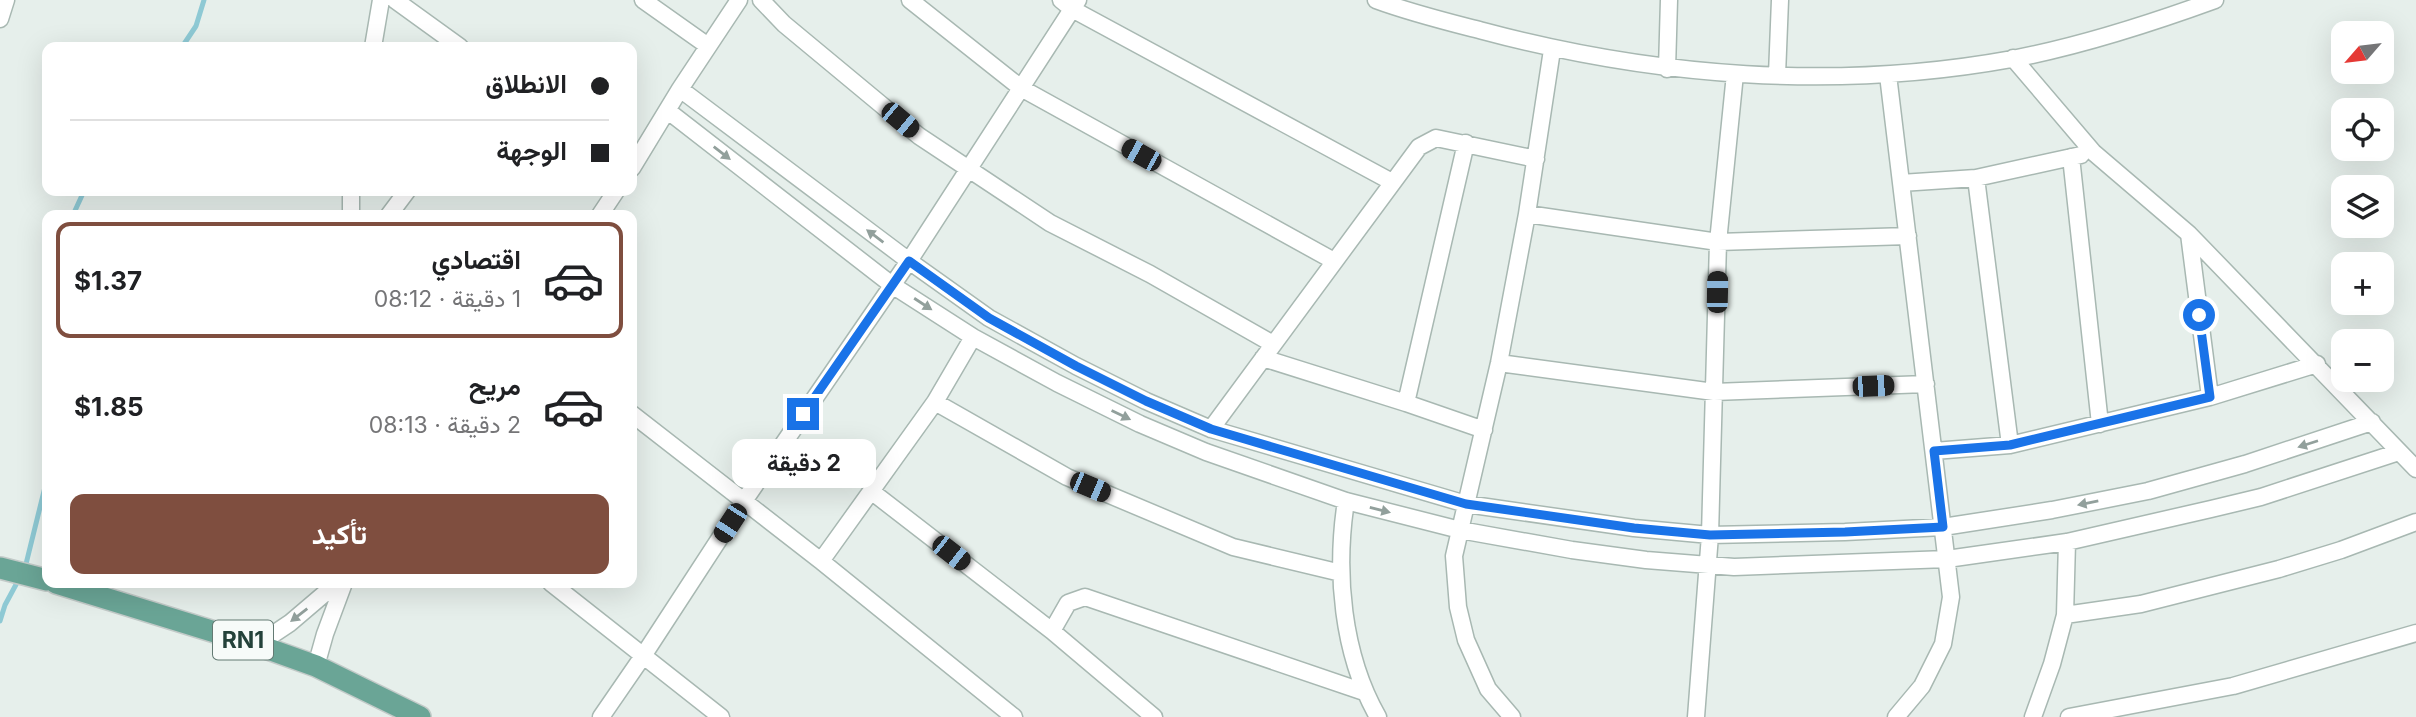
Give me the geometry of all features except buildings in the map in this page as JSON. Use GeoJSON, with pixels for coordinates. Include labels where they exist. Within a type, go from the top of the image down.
{"type":"FeatureCollection","features":[{"type":"Feature","properties":{"kind":"main road"},"geometry":{"type":"LineString","coordinates":[[0,568],[42,579]]}},
{"type":"Feature","properties":{"kind":"main road","name":"RN1"},"geometry":{"type":"LineString","coordinates":[[73,588],[316,666],[420,717]]}},
{"type":"Feature","properties":{"kind":"street"},"geometry":{"type":"LineString","coordinates":[[0,19],[6,0]]}},
{"type":"Feature","properties":{"kind":"street"},"geometry":{"type":"LineString","coordinates":[[374,42],[381,0]]}},
{"type":"Feature","properties":{"kind":"street"},"geometry":{"type":"LineString","coordinates":[[395,0],[453,42]]}},
{"type":"Feature","properties":{"kind":"street"},"geometry":{"type":"LineString","coordinates":[[643,0],[708,46]]}},
{"type":"Feature","properties":{"kind":"street"},"geometry":{"type":"LineString","coordinates":[[637,160],[739,0]]}},
{"type":"Feature","properties":{"kind":"street"},"geometry":{"type":"LineString","coordinates":[[761,0],[784,24],[919,136],[968,169],[1050,223],[1150,274],[1273,344]]}},
{"type":"Feature","properties":{"kind":"street"},"geometry":{"type":"LineString","coordinates":[[910,0],[1021,88],[1334,261]]}},
{"type":"Feature","properties":{"kind":"street"},"geometry":{"type":"LineString","coordinates":[[1376,0],[1552,50],[1667,69],[1777,75],[1888,75],[2012,58],[2145,25],[2216,0]]}},
{"type":"Feature","properties":{"kind":"street"},"geometry":{"type":"LineString","coordinates":[[1667,69],[1669,0]]}},
{"type":"Feature","properties":{"kind":"street"},"geometry":{"type":"LineString","coordinates":[[1777,75],[1780,0]]}},
{"type":"Feature","properties":{"kind":"street"},"geometry":{"type":"LineString","coordinates":[[601,717],[744,501],[909,261],[1021,88],[1071,3],[1392,181]]}},
{"type":"Feature","properties":{"kind":"street"},"geometry":{"type":"LineString","coordinates":[[1512,717],[1488,689],[1466,640],[1458,607],[1454,556],[1499,363],[1527,214],[1552,50]]}},
{"type":"Feature","properties":{"kind":"street"},"geometry":{"type":"LineString","coordinates":[[2012,58],[2093,152],[2189,234],[2416,469]]}},
{"type":"Feature","properties":{"kind":"street"},"geometry":{"type":"LineString","coordinates":[[1696,717],[1710,535],[1718,242],[1735,74]]}},
{"type":"Feature","properties":{"kind":"street"},"geometry":{"type":"LineString","coordinates":[[1888,75],[1951,597],[1943,644],[1922,686],[1896,717]]}},
{"type":"Feature","properties":{"kind":"street"},"geometry":{"type":"LineString","coordinates":[[680,89],[989,318],[1055,354],[1146,401],[1211,429],[1466,504],[1634,528],[1710,535],[1943,527],[2052,510],[2148,491],[2245,464],[2372,422]]}},
{"type":"Feature","properties":{"kind":"street"},"geometry":{"type":"LineString","coordinates":[[668,111],[892,285],[973,337],[1056,383],[1140,424],[1206,452],[1346,501],[1460,530],[1572,550],[1734,567],[1947,559],[2067,542],[2261,496],[2399,452]]}},
{"type":"Feature","properties":{"kind":"street"},"geometry":{"type":"LineString","coordinates":[[1211,429],[1392,181],[1412,155],[1429,140],[1436,138],[1466,143],[1536,159]]}},
{"type":"Feature","properties":{"kind":"street"},"geometry":{"type":"LineString","coordinates":[[1406,403],[1466,143]]}},
{"type":"Feature","properties":{"kind":"street"},"geometry":{"type":"LineString","coordinates":[[1901,183],[1976,178],[2093,152]]}},
{"type":"Feature","properties":{"kind":"street"},"geometry":{"type":"LineString","coordinates":[[2071,157],[2100,424]]}},
{"type":"Feature","properties":{"kind":"street"},"geometry":{"type":"LineString","coordinates":[[1976,178],[2010,445]]}},
{"type":"Feature","properties":{"kind":"street"},"geometry":{"type":"LineString","coordinates":[[1527,214],[1718,242],[1908,236]]}},
{"type":"Feature","properties":{"kind":"street"},"geometry":{"type":"LineString","coordinates":[[2189,234],[2210,397]]}},
{"type":"Feature","properties":{"kind":"street"},"geometry":{"type":"LineString","coordinates":[[821,561],[935,402],[973,337]]}},
{"type":"Feature","properties":{"kind":"street"},"geometry":{"type":"LineString","coordinates":[[1263,358],[1484,430]]}},
{"type":"Feature","properties":{"kind":"street"},"geometry":{"type":"LineString","coordinates":[[1499,363],[1714,392],[1926,384]]}},
{"type":"Feature","properties":{"kind":"street"},"geometry":{"type":"LineString","coordinates":[[1934,451],[2010,445],[2210,397],[2317,364]]}},
{"type":"Feature","properties":{"kind":"street"},"geometry":{"type":"LineString","coordinates":[[935,402],[1067,477],[1233,547],[1341,573]]}},
{"type":"Feature","properties":{"kind":"street"},"geometry":{"type":"LineString","coordinates":[[637,418],[821,561],[1014,717]]}},
{"type":"Feature","properties":{"kind":"street"},"geometry":{"type":"LineString","coordinates":[[871,491],[1052,631],[1154,717]]}},
{"type":"Feature","properties":{"kind":"street"},"geometry":{"type":"LineString","coordinates":[[1346,501],[1341,535],[1341,573],[1348,629],[1364,692],[1378,717]]}},
{"type":"Feature","properties":{"kind":"street"},"geometry":{"type":"LineString","coordinates":[[2066,615],[2141,604],[2279,569],[2341,550],[2416,522]]}},
{"type":"Feature","properties":{"kind":"street"},"geometry":{"type":"LineString","coordinates":[[2033,717],[2066,615],[2067,542]]}},
{"type":"Feature","properties":{"kind":"street"},"geometry":{"type":"LineString","coordinates":[[257,645],[290,623],[331,588]]}},
{"type":"Feature","properties":{"kind":"street"},"geometry":{"type":"LineString","coordinates":[[316,666],[342,588]]}},
{"type":"Feature","properties":{"kind":"street"},"geometry":{"type":"LineString","coordinates":[[557,588],[721,717]]}},
{"type":"Feature","properties":{"kind":"street"},"geometry":{"type":"LineString","coordinates":[[1052,631],[1068,603],[1085,597],[1364,692]]}},
{"type":"Feature","properties":{"kind":"street"},"geometry":{"type":"LineString","coordinates":[[2069,717],[2233,686],[2416,633]]}},
{"type":"Feature","properties":{"kind":"waterway"},"geometry":{"type":"LineString","coordinates":[[185,42],[196,26],[204,0]]}},
{"type":"Feature","properties":{"kind":"waterway"},"geometry":{"type":"LineString","coordinates":[[75,210],[82,196]]}},
{"type":"Feature","properties":{"kind":"waterway"},"geometry":{"type":"LineString","coordinates":[[25,568],[42,499]]}},
{"type":"Feature","properties":{"kind":"waterway"},"geometry":{"type":"LineString","coordinates":[[0,621],[19,579]]}},
{"type":"Feature","properties":{"kind":"route"},"geometry":{"type":"LineString","coordinates":[[803,414],[909,261],[989,318],[1146,401],[1211,429],[1466,504],[1634,528],[1710,535],[1943,527],[1934,451],[2010,445],[2210,397],[2199,315]]}}]}
